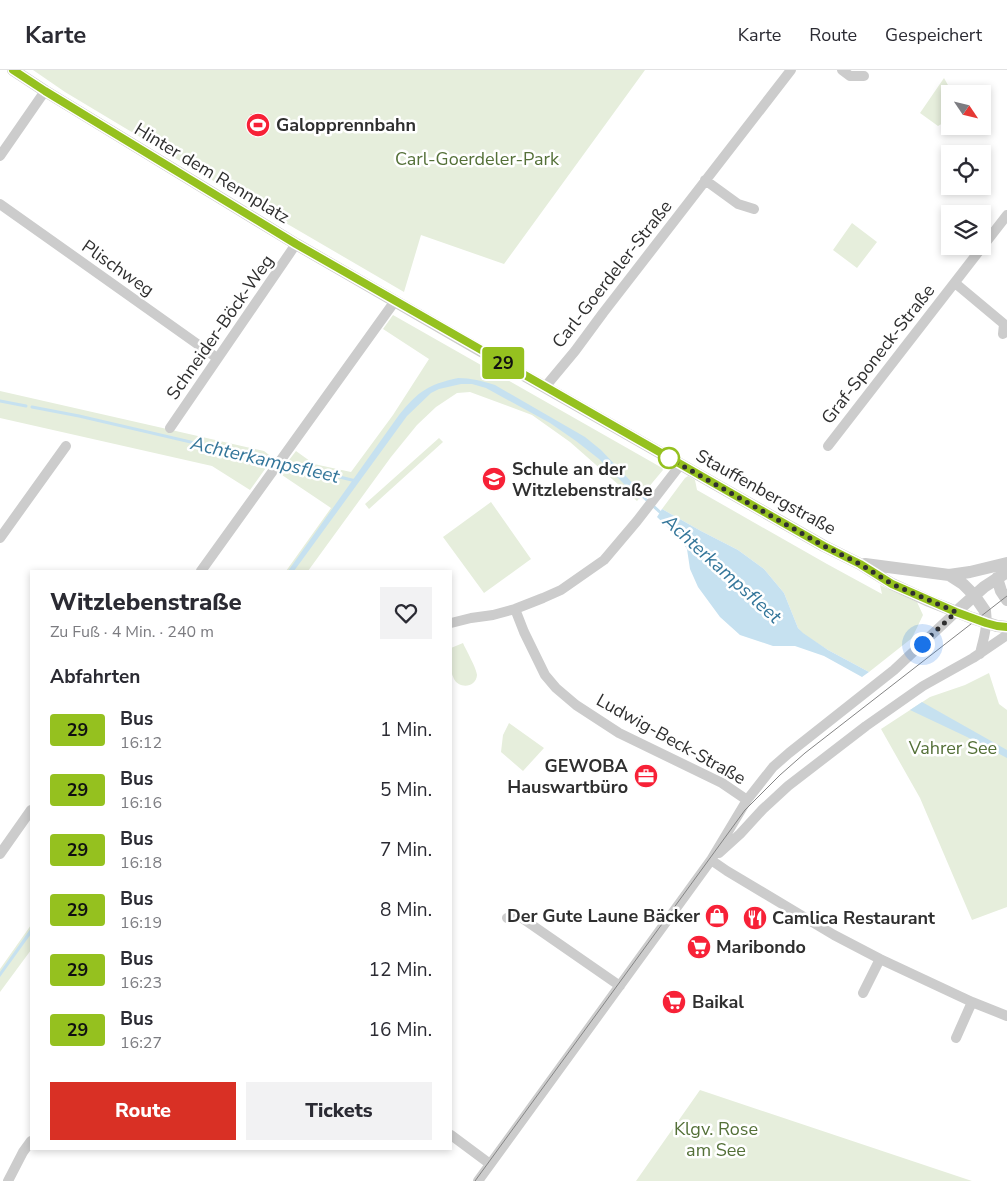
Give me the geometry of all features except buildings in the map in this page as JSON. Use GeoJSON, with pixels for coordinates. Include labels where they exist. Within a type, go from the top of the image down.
{"type":"FeatureCollection","features":[{"type":"Feature","properties":{"kind":"street","name":"Hinter dem Rennplatz"},"geometry":{"type":"LineString","coordinates":[[13,70],[296,244],[395,301]]}},
{"type":"Feature","properties":{"kind":"street","name":"Carl-Goerdeler-Straße"},"geometry":{"type":"LineString","coordinates":[[545,387],[791,70]]}},
{"type":"Feature","properties":{"kind":"street"},"geometry":{"type":"LineString","coordinates":[[842,70],[850,76],[864,76]]}},
{"type":"Feature","properties":{"kind":"street"},"geometry":{"type":"LineString","coordinates":[[0,156],[45,91]]}},
{"type":"Feature","properties":{"kind":"street"},"geometry":{"type":"LineString","coordinates":[[705,180],[738,204],[754,210]]}},
{"type":"Feature","properties":{"kind":"street","name":"Plischweg"},"geometry":{"type":"LineString","coordinates":[[0,204],[217,358]]}},
{"type":"Feature","properties":{"kind":"street","name":"Graf-Sponeck-Straße"},"geometry":{"type":"LineString","coordinates":[[828,446],[1007,215]]}},
{"type":"Feature","properties":{"kind":"street","name":"Schneider-Böck-Weg"},"geometry":{"type":"LineString","coordinates":[[170,428],[296,244]]}},
{"type":"Feature","properties":{"kind":"street","name":"Graf-Sponeck-Straße"},"geometry":{"type":"LineString","coordinates":[[955,283],[1004,324],[1003,334]]}},
{"type":"Feature","properties":{"kind":"street"},"geometry":{"type":"LineString","coordinates":[[202,570],[395,301]]}},
{"type":"Feature","properties":{"kind":"street","name":"Stauffenbergstraße"},"geometry":{"type":"LineString","coordinates":[[395,301],[816,542],[860,564],[892,584],[986,623],[1007,626]]}},
{"type":"Feature","properties":{"kind":"street"},"geometry":{"type":"LineString","coordinates":[[0,538],[66,446]]}},
{"type":"Feature","properties":{"kind":"street"},"geometry":{"type":"LineString","coordinates":[[452,622],[515,608],[562,590],[604,560],[681,464]]}},
{"type":"Feature","properties":{"kind":"street","name":"Stauffenbergstraße"},"geometry":{"type":"LineString","coordinates":[[860,564],[949,575],[1007,563]]}},
{"type":"Feature","properties":{"kind":"street","name":"Stauffenbergstraße"},"geometry":{"type":"LineString","coordinates":[[949,575],[963,584],[974,595],[985,611],[986,623]]}},
{"type":"Feature","properties":{"kind":"street"},"geometry":{"type":"LineString","coordinates":[[478,1181],[711,860],[747,800],[773,767],[894,670],[974,595],[1002,575]]}},
{"type":"Feature","properties":{"kind":"street"},"geometry":{"type":"LineString","coordinates":[[1002,575],[1000,591],[1007,600]]}},
{"type":"Feature","properties":{"kind":"street","name":"Ludwig-Beck-Straße"},"geometry":{"type":"LineString","coordinates":[[515,608],[524,632],[545,675],[556,688],[576,705],[619,733],[722,783],[747,800]]}},
{"type":"Feature","properties":{"kind":"street"},"geometry":{"type":"LineString","coordinates":[[980,654],[986,623]]}},
{"type":"Feature","properties":{"kind":"street"},"geometry":{"type":"LineString","coordinates":[[711,860],[740,834],[762,809],[812,766],[895,705],[980,654],[1007,635]]}},
{"type":"Feature","properties":{"kind":"street"},"geometry":{"type":"LineString","coordinates":[[0,854],[30,811]]}},
{"type":"Feature","properties":{"kind":"street"},"geometry":{"type":"LineString","coordinates":[[711,860],[834,935],[972,1002],[1007,1016]]}},
{"type":"Feature","properties":{"kind":"street"},"geometry":{"type":"LineString","coordinates":[[507,918],[519,916],[620,986]]}},
{"type":"Feature","properties":{"kind":"street"},"geometry":{"type":"LineString","coordinates":[[863,992],[880,958]]}},
{"type":"Feature","properties":{"kind":"street"},"geometry":{"type":"LineString","coordinates":[[956,1038],[972,1002]]}},
{"type":"Feature","properties":{"kind":"street"},"geometry":{"type":"LineString","coordinates":[[452,1136],[490,1164]]}},
{"type":"Feature","properties":{"kind":"street"},"geometry":{"type":"LineString","coordinates":[[8,1181],[30,1142]]}},
{"type":"Feature","properties":{"kind":"green space","name":"Carl-Goerdeler-Park"},"geometry":{"type":"Polygon","coordinates":[[[33,70],[645,70],[504,264],[421,235],[404,292],[200,173],[65,92],[33,70]]]}},
{"type":"Feature","properties":{"kind":"green space"},"geometry":{"type":"Polygon","coordinates":[[[944,78],[948,85],[941,85],[941,124],[938,126],[920,113],[944,78]]]}},
{"type":"Feature","properties":{"kind":"green space"},"geometry":{"type":"Polygon","coordinates":[[[852,223],[877,242],[857,268],[833,250],[852,223]]]}},
{"type":"Feature","properties":{"kind":"green space"},"geometry":{"type":"Polygon","coordinates":[[[393,315],[663,470],[637,501],[570,442],[532,415],[470,392],[457,393],[436,407],[417,425],[391,457],[309,570],[287,570],[331,508],[279,473],[296,451],[314,464],[351,472],[393,415],[429,359],[383,329],[393,315]]]}},
{"type":"Feature","properties":{"kind":"green space"},"geometry":{"type":"Polygon","coordinates":[[[0,391],[264,451],[273,458],[250,490],[212,466],[0,418],[0,391]]]}},
{"type":"Feature","properties":{"kind":"green space"},"geometry":{"type":"Polygon","coordinates":[[[439,438],[443,442],[369,509],[365,504],[439,438]]]}},
{"type":"Feature","properties":{"kind":"green space"},"geometry":{"type":"Polygon","coordinates":[[[688,476],[695,480],[697,490],[827,564],[882,594],[880,585],[917,602],[923,615],[912,638],[869,672],[803,634],[798,628],[784,593],[764,569],[738,550],[662,509],[688,476]]]}},
{"type":"Feature","properties":{"kind":"green space"},"geometry":{"type":"Polygon","coordinates":[[[491,502],[531,559],[484,593],[443,537],[491,502]]]}},
{"type":"Feature","properties":{"kind":"green space"},"geometry":{"type":"Polygon","coordinates":[[[463,643],[477,672],[476,679],[471,685],[463,686],[454,679],[452,675],[452,648],[463,643]]]}},
{"type":"Feature","properties":{"kind":"green space","name":"Vahrer See"},"geometry":{"type":"Polygon","coordinates":[[[989,673],[999,704],[1007,710],[1007,907],[972,920],[920,798],[881,729],[930,697],[965,685],[989,673]]]}},
{"type":"Feature","properties":{"kind":"green space"},"geometry":{"type":"Polygon","coordinates":[[[509,723],[544,748],[523,771],[501,752],[503,735],[509,723]]]}},
{"type":"Feature","properties":{"kind":"green space"},"geometry":{"type":"Polygon","coordinates":[[[30,926],[30,951],[0,992],[0,969],[30,926]]]}},
{"type":"Feature","properties":{"kind":"green space","name":"Klgv. Rose am See"},"geometry":{"type":"Polygon","coordinates":[[[700,1090],[972,1181],[636,1181],[700,1090]]]}},
{"type":"Feature","properties":{"kind":"water"},"geometry":{"type":"Polygon","coordinates":[[[458,378],[477,380],[495,385],[585,437],[601,450],[643,494],[639,499],[599,459],[550,423],[486,388],[472,384],[461,384],[439,389],[431,393],[407,416],[295,570],[289,570],[399,415],[424,390],[439,383],[458,378]]]}},
{"type":"Feature","properties":{"kind":"water"},"geometry":{"type":"Polygon","coordinates":[[[662,509],[738,550],[764,569],[784,593],[798,628],[803,633],[828,650],[869,672],[862,677],[824,656],[795,646],[773,646],[740,635],[720,617],[698,587],[690,569],[687,549],[681,540],[657,517],[662,509]]]}},
{"type":"Feature","properties":{"kind":"water"},"geometry":{"type":"Polygon","coordinates":[[[922,702],[1007,750],[1007,758],[910,710],[922,702]]]}},
{"type":"Feature","properties":{"kind":"water"},"geometry":{"type":"Polygon","coordinates":[[[30,929],[30,935],[0,977],[0,972],[30,929]]]}},
{"type":"Feature","properties":{"kind":"waterway","name":"Achterkampsfleet"},"geometry":{"type":"LineString","coordinates":[[0,401],[26,406]]}},
{"type":"Feature","properties":{"kind":"waterway","name":"Achterkampsfleet"},"geometry":{"type":"LineString","coordinates":[[32,407],[79,416],[276,462]]}},
{"type":"Feature","properties":{"kind":"waterway","name":"Achterkampsfleet"},"geometry":{"type":"LineString","coordinates":[[282,463],[356,481]]}},
{"type":"Feature","properties":{"kind":"waterway","name":"Achterkampsfleet"},"geometry":{"type":"LineString","coordinates":[[639,493],[662,514]]}},
{"type":"Feature","properties":{"kind":"tram line"},"geometry":{"type":"LineString","coordinates":[[475,1181],[745,810],[805,753],[1007,596]]}},
{"type":"Feature","properties":{"kind":"bus line","name":"29"},"geometry":{"type":"LineString","coordinates":[[13,70],[296,244],[824,546],[860,564],[892,584],[929,601],[986,623],[1007,627]]}},
{"type":"Feature","properties":{"kind":"place","name":"Galopprennbahn"},"geometry":{"type":"Point","coordinates":[258,125]}},
{"type":"Feature","properties":{"kind":"place","name":"Schule an der Witzlebenstraße"},"geometry":{"type":"Point","coordinates":[494,479]}},
{"type":"Feature","properties":{"kind":"place","name":"GEWOBA Hauswartbüro"},"geometry":{"type":"Point","coordinates":[646,776]}},
{"type":"Feature","properties":{"kind":"place","name":"Der Gute Laune Bäcker"},"geometry":{"type":"Point","coordinates":[717,916]}},
{"type":"Feature","properties":{"kind":"place","name":"Camlica Restaurant"},"geometry":{"type":"Point","coordinates":[755,918]}},
{"type":"Feature","properties":{"kind":"place","name":"Maribondo"},"geometry":{"type":"Point","coordinates":[699,947]}},
{"type":"Feature","properties":{"kind":"place","name":"Baikal"},"geometry":{"type":"Point","coordinates":[674,1002]}},
{"type":"Feature","properties":{"kind":"route"},"geometry":{"type":"LineString","coordinates":[[669,458],[824,546],[860,564],[892,584],[956,612],[922,644]]}}]}
